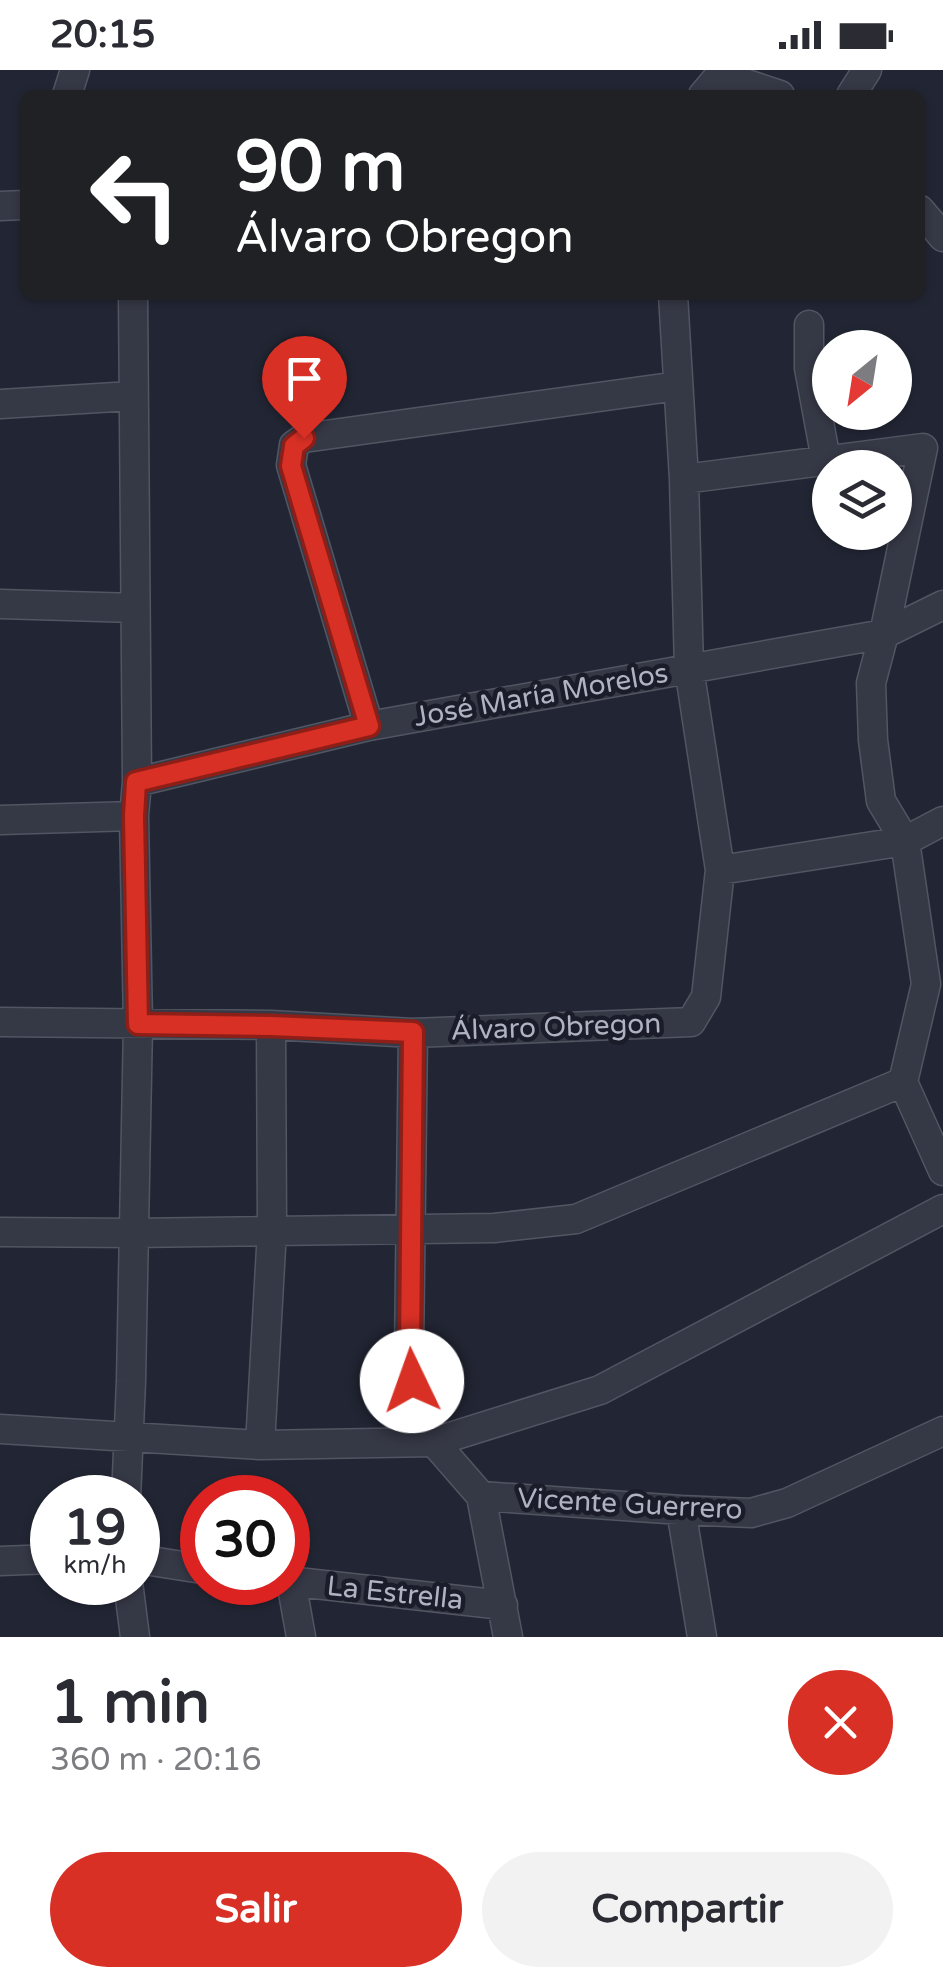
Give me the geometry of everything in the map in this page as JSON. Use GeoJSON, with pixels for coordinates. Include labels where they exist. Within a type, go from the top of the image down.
{"type":"FeatureCollection","features":[{"type":"Feature","properties":{"kind":"street"},"geometry":{"type":"LineString","coordinates":[[710,85],[745,90]]}},
{"type":"Feature","properties":{"kind":"street"},"geometry":{"type":"LineString","coordinates":[[925,216],[943,237]]}},
{"type":"Feature","properties":{"kind":"street"},"geometry":{"type":"LineString","coordinates":[[127,1475],[138,1024],[133,300]]}},
{"type":"Feature","properties":{"kind":"street"},"geometry":{"type":"LineString","coordinates":[[674,300],[689,668],[720,870],[905,841],[943,821]]}},
{"type":"Feature","properties":{"kind":"street"},"geometry":{"type":"LineString","coordinates":[[810,325],[809,368],[824,450]]}},
{"type":"Feature","properties":{"kind":"street"},"geometry":{"type":"LineString","coordinates":[[369,726],[291,466],[294,446],[304,438],[678,386]]}},
{"type":"Feature","properties":{"kind":"street"},"geometry":{"type":"LineString","coordinates":[[0,404],[132,396]]}},
{"type":"Feature","properties":{"kind":"street"},"geometry":{"type":"LineString","coordinates":[[907,450],[923,448],[912,500]]}},
{"type":"Feature","properties":{"kind":"street"},"geometry":{"type":"LineString","coordinates":[[684,479],[812,462]]}},
{"type":"Feature","properties":{"kind":"street"},"geometry":{"type":"LineString","coordinates":[[902,550],[870,683],[873,740],[882,801],[905,841],[935,979],[903,1082],[941,1164]]}},
{"type":"Feature","properties":{"kind":"street"},"geometry":{"type":"LineString","coordinates":[[0,604],[135,608]]}},
{"type":"Feature","properties":{"kind":"street","name":"José María Morelos"},"geometry":{"type":"LineString","coordinates":[[136,782],[369,726],[884,634],[943,605]]}},
{"type":"Feature","properties":{"kind":"street"},"geometry":{"type":"LineString","coordinates":[[0,820],[134,816]]}},
{"type":"Feature","properties":{"kind":"street","name":"Álvaro Obregon"},"geometry":{"type":"LineString","coordinates":[[0,1022],[413,1032],[691,1022],[706,997],[720,870]]}},
{"type":"Feature","properties":{"kind":"street"},"geometry":{"type":"LineString","coordinates":[[260,1445],[272,1230],[271,1026]]}},
{"type":"Feature","properties":{"kind":"street"},"geometry":{"type":"LineString","coordinates":[[413,1032],[410,1352],[415,1410],[434,1442],[481,1496],[508,1637]]}},
{"type":"Feature","properties":{"kind":"street"},"geometry":{"type":"LineString","coordinates":[[0,1232],[494,1228],[576,1219],[903,1082]]}},
{"type":"Feature","properties":{"kind":"street"},"geometry":{"type":"LineString","coordinates":[[0,1429],[260,1445],[434,1442],[600,1390],[943,1209]]}},
{"type":"Feature","properties":{"kind":"street","name":"Vicente Guerrero"},"geometry":{"type":"LineString","coordinates":[[481,1496],[751,1512],[787,1503],[943,1431]]}},
{"type":"Feature","properties":{"kind":"street"},"geometry":{"type":"LineString","coordinates":[[681,1510],[702,1637]]}},
{"type":"Feature","properties":{"kind":"street"},"geometry":{"type":"LineString","coordinates":[[0,1561],[30,1560]]}},
{"type":"Feature","properties":{"kind":"street","name":"La Estrella"},"geometry":{"type":"LineString","coordinates":[[310,1583],[503,1605]]}},
{"type":"Feature","properties":{"kind":"street"},"geometry":{"type":"LineString","coordinates":[[131,1605],[136,1637]]}},
{"type":"Feature","properties":{"kind":"street"},"geometry":{"type":"LineString","coordinates":[[294,1605],[300,1637]]}},
{"type":"Feature","properties":{"kind":"route"},"geometry":{"type":"LineString","coordinates":[[304,438],[294,446],[291,466],[369,726],[136,782],[138,1024],[413,1032],[412,1381]]}}]}
